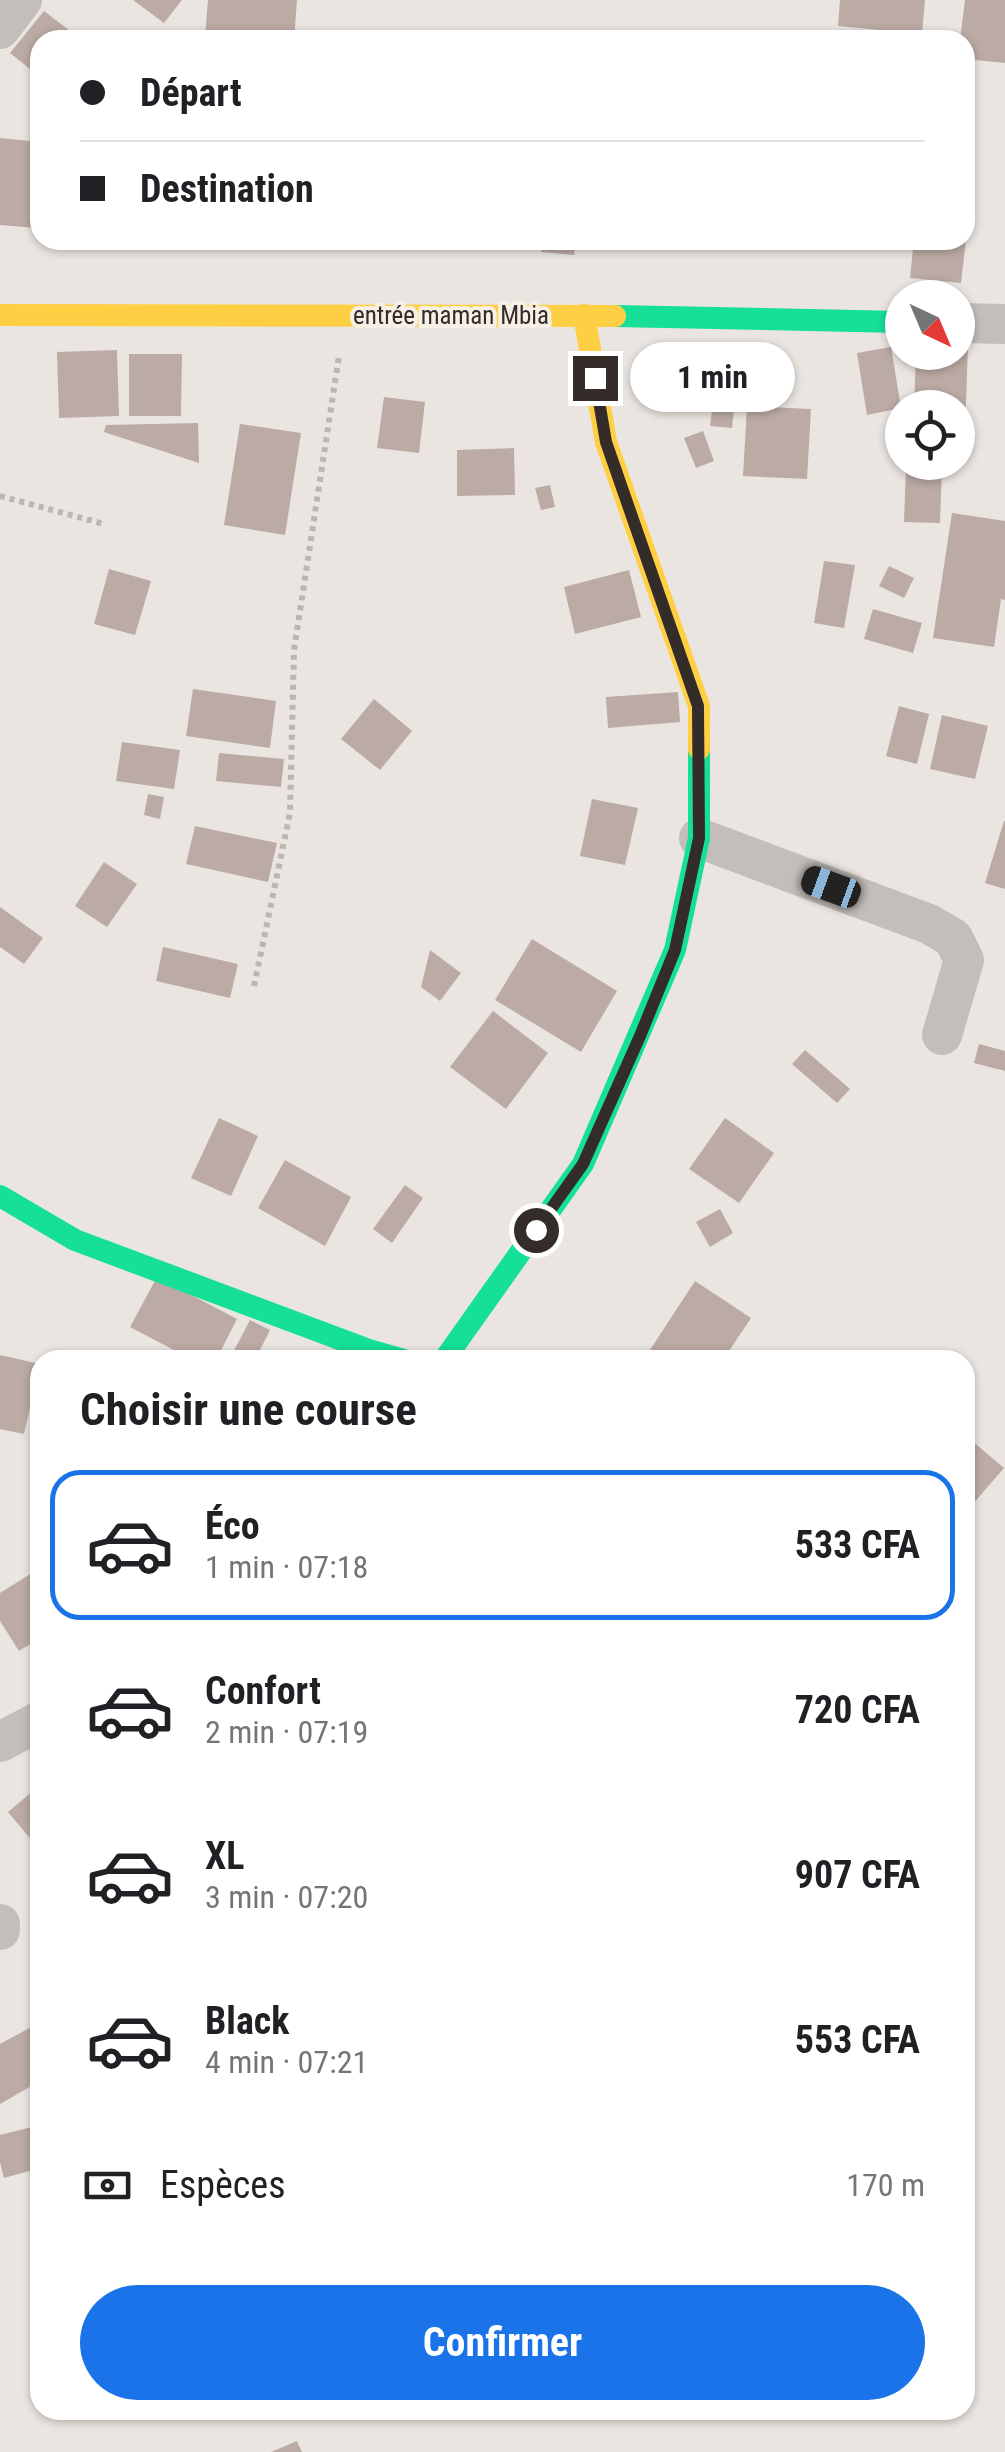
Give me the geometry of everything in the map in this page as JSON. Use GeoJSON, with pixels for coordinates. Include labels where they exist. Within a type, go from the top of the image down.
{"type":"FeatureCollection","features":[{"type":"Feature","properties":{"kind":"street"},"geometry":{"type":"LineString","coordinates":[[0,29],[22,0]]}},
{"type":"Feature","properties":{"kind":"street","name":"entrée maman Mbia"},"geometry":{"type":"LineString","coordinates":[[0,315],[584,315],[885,322]]}},
{"type":"Feature","properties":{"kind":"street"},"geometry":{"type":"LineString","coordinates":[[451,1350],[583,1164],[675,950],[699,838],[698,706],[606,442],[584,315]]}},
{"type":"Feature","properties":{"kind":"street"},"geometry":{"type":"LineString","coordinates":[[975,323],[1005,324]]}},
{"type":"Feature","properties":{"kind":"street"},"geometry":{"type":"LineString","coordinates":[[699,838],[929,924],[954,938],[964,960],[942,1035]]}},
{"type":"Feature","properties":{"kind":"street"},"geometry":{"type":"LineString","coordinates":[[0,1196],[75,1240],[369,1350]]}},
{"type":"Feature","properties":{"kind":"street"},"geometry":{"type":"LineString","coordinates":[[0,1742],[30,1726]]}},
{"type":"Feature","properties":{"kind":"path"},"geometry":{"type":"LineString","coordinates":[[254,986],[290,813],[294,650],[322,449],[346,316]]}},
{"type":"Feature","properties":{"kind":"path"},"geometry":{"type":"LineString","coordinates":[[0,496],[104,524]]}},
{"type":"Feature","properties":{"kind":"building"},"geometry":{"type":"Polygon","coordinates":[[[133,0],[182,0],[164,23],[133,0]]]}},
{"type":"Feature","properties":{"kind":"building"},"geometry":{"type":"Polygon","coordinates":[[[208,0],[297,0],[295,30],[206,30],[208,0]]]}},
{"type":"Feature","properties":{"kind":"building"},"geometry":{"type":"Polygon","coordinates":[[[840,0],[925,0],[922,30],[838,26],[840,0]]]}},
{"type":"Feature","properties":{"kind":"building"},"geometry":{"type":"Polygon","coordinates":[[[965,0],[1005,0],[1005,63],[975,60],[975,30],[961,30],[965,0]]]}},
{"type":"Feature","properties":{"kind":"building"},"geometry":{"type":"Polygon","coordinates":[[[44,11],[69,30],[30,30],[30,69],[10,53],[44,11]]]}},
{"type":"Feature","properties":{"kind":"building"},"geometry":{"type":"Polygon","coordinates":[[[0,138],[30,141],[30,228],[0,225],[0,138]]]}},
{"type":"Feature","properties":{"kind":"building"},"geometry":{"type":"Polygon","coordinates":[[[541,250],[575,250],[574,255],[541,250]]]}},
{"type":"Feature","properties":{"kind":"building"},"geometry":{"type":"Polygon","coordinates":[[[913,250],[965,250],[961,280],[910,278],[913,250]]]}},
{"type":"Feature","properties":{"kind":"building"},"geometry":{"type":"Polygon","coordinates":[[[885,348],[885,370],[895,370],[898,390],[885,390],[885,411],[867,415],[857,353],[885,348]]]}},
{"type":"Feature","properties":{"kind":"building"},"geometry":{"type":"Polygon","coordinates":[[[117,350],[119,416],[59,418],[57,352],[117,350]]]}},
{"type":"Feature","properties":{"kind":"building"},"geometry":{"type":"Polygon","coordinates":[[[129,354],[182,354],[181,416],[129,416],[129,354]]]}},
{"type":"Feature","properties":{"kind":"building"},"geometry":{"type":"Polygon","coordinates":[[[915,370],[967,370],[966,390],[915,390],[915,370]]]}},
{"type":"Feature","properties":{"kind":"building"},"geometry":{"type":"Polygon","coordinates":[[[715,387],[736,389],[732,428],[710,426],[715,387]]]}},
{"type":"Feature","properties":{"kind":"building"},"geometry":{"type":"Polygon","coordinates":[[[384,397],[425,402],[419,453],[377,448],[384,397]]]}},
{"type":"Feature","properties":{"kind":"building"},"geometry":{"type":"Polygon","coordinates":[[[747,406],[811,409],[807,479],[743,476],[747,406]]]}},
{"type":"Feature","properties":{"kind":"building"},"geometry":{"type":"Polygon","coordinates":[[[198,423],[199,463],[104,432],[106,425],[198,423]]]}},
{"type":"Feature","properties":{"kind":"building"},"geometry":{"type":"Polygon","coordinates":[[[240,424],[301,433],[285,535],[224,525],[240,424]]]}},
{"type":"Feature","properties":{"kind":"building"},"geometry":{"type":"Polygon","coordinates":[[[703,431],[714,461],[696,468],[684,438],[703,431]]]}},
{"type":"Feature","properties":{"kind":"building"},"geometry":{"type":"Polygon","coordinates":[[[514,448],[515,495],[457,496],[457,450],[514,448]]]}},
{"type":"Feature","properties":{"kind":"building"},"geometry":{"type":"Polygon","coordinates":[[[906,480],[942,480],[940,523],[904,522],[906,480]]]}},
{"type":"Feature","properties":{"kind":"building"},"geometry":{"type":"Polygon","coordinates":[[[550,485],[555,507],[541,510],[535,488],[550,485]]]}},
{"type":"Feature","properties":{"kind":"building"},"geometry":{"type":"Polygon","coordinates":[[[952,513],[1005,521],[1005,600],[1001,599],[994,647],[933,638],[952,513]]]}},
{"type":"Feature","properties":{"kind":"building"},"geometry":{"type":"Polygon","coordinates":[[[824,561],[855,565],[844,628],[814,623],[824,561]]]}},
{"type":"Feature","properties":{"kind":"building"},"geometry":{"type":"Polygon","coordinates":[[[889,566],[914,578],[904,598],[879,586],[889,566]]]}},
{"type":"Feature","properties":{"kind":"building"},"geometry":{"type":"Polygon","coordinates":[[[109,569],[151,581],[135,635],[94,624],[109,569]]]}},
{"type":"Feature","properties":{"kind":"building"},"geometry":{"type":"Polygon","coordinates":[[[629,570],[641,617],[575,634],[564,587],[629,570]]]}},
{"type":"Feature","properties":{"kind":"building"},"geometry":{"type":"Polygon","coordinates":[[[873,609],[922,623],[913,653],[864,639],[873,609]]]}},
{"type":"Feature","properties":{"kind":"building"},"geometry":{"type":"Polygon","coordinates":[[[193,689],[276,701],[270,748],[186,736],[193,689]]]}},
{"type":"Feature","properties":{"kind":"building"},"geometry":{"type":"Polygon","coordinates":[[[678,692],[680,722],[608,728],[606,697],[678,692]]]}},
{"type":"Feature","properties":{"kind":"building"},"geometry":{"type":"Polygon","coordinates":[[[374,699],[412,731],[380,770],[341,739],[374,699]]]}},
{"type":"Feature","properties":{"kind":"building"},"geometry":{"type":"Polygon","coordinates":[[[899,706],[929,714],[917,764],[886,756],[899,706]]]}},
{"type":"Feature","properties":{"kind":"building"},"geometry":{"type":"Polygon","coordinates":[[[942,715],[988,726],[975,779],[930,769],[942,715]]]}},
{"type":"Feature","properties":{"kind":"building"},"geometry":{"type":"Polygon","coordinates":[[[122,742],[180,750],[174,789],[116,781],[122,742]]]}},
{"type":"Feature","properties":{"kind":"building"},"geometry":{"type":"Polygon","coordinates":[[[219,753],[284,759],[281,787],[216,781],[219,753]]]}},
{"type":"Feature","properties":{"kind":"building"},"geometry":{"type":"Polygon","coordinates":[[[148,794],[164,797],[160,819],[144,815],[148,794]]]}},
{"type":"Feature","properties":{"kind":"building"},"geometry":{"type":"Polygon","coordinates":[[[592,799],[638,808],[625,865],[580,856],[592,799]]]}},
{"type":"Feature","properties":{"kind":"building"},"geometry":{"type":"Polygon","coordinates":[[[1005,821],[1005,889],[985,883],[1005,821]]]}},
{"type":"Feature","properties":{"kind":"building"},"geometry":{"type":"Polygon","coordinates":[[[195,826],[277,843],[268,882],[186,864],[195,826]]]}},
{"type":"Feature","properties":{"kind":"building"},"geometry":{"type":"Polygon","coordinates":[[[104,862],[137,884],[107,927],[75,906],[104,862]]]}},
{"type":"Feature","properties":{"kind":"building"},"geometry":{"type":"Polygon","coordinates":[[[0,907],[43,938],[24,964],[0,947],[0,907]]]}},
{"type":"Feature","properties":{"kind":"building"},"geometry":{"type":"Polygon","coordinates":[[[532,939],[617,991],[581,1052],[495,1000],[532,939]]]}},
{"type":"Feature","properties":{"kind":"building"},"geometry":{"type":"Polygon","coordinates":[[[163,947],[238,964],[230,998],[156,981],[163,947]]]}},
{"type":"Feature","properties":{"kind":"building"},"geometry":{"type":"Polygon","coordinates":[[[430,950],[461,973],[440,1001],[421,987],[430,950]]]}},
{"type":"Feature","properties":{"kind":"building"},"geometry":{"type":"Polygon","coordinates":[[[493,1011],[548,1053],[506,1109],[450,1067],[493,1011]]]}},
{"type":"Feature","properties":{"kind":"building"},"geometry":{"type":"Polygon","coordinates":[[[979,1044],[1005,1051],[1005,1071],[974,1063],[979,1044]]]}},
{"type":"Feature","properties":{"kind":"building"},"geometry":{"type":"Polygon","coordinates":[[[805,1050],[850,1089],[837,1103],[792,1064],[805,1050]]]}},
{"type":"Feature","properties":{"kind":"building"},"geometry":{"type":"Polygon","coordinates":[[[219,1118],[258,1136],[231,1196],[191,1178],[219,1118]]]}},
{"type":"Feature","properties":{"kind":"building"},"geometry":{"type":"Polygon","coordinates":[[[725,1118],[774,1153],[739,1203],[689,1169],[725,1118]]]}},
{"type":"Feature","properties":{"kind":"building"},"geometry":{"type":"Polygon","coordinates":[[[285,1160],[351,1197],[325,1246],[258,1208],[285,1160]]]}},
{"type":"Feature","properties":{"kind":"building"},"geometry":{"type":"Polygon","coordinates":[[[405,1185],[423,1198],[392,1243],[373,1229],[405,1185]]]}},
{"type":"Feature","properties":{"kind":"building"},"geometry":{"type":"Polygon","coordinates":[[[720,1209],[733,1233],[710,1247],[696,1222],[720,1209]]]}},
{"type":"Feature","properties":{"kind":"building"},"geometry":{"type":"Polygon","coordinates":[[[157,1277],[237,1319],[221,1350],[174,1350],[130,1327],[157,1277]]]}},
{"type":"Feature","properties":{"kind":"building"},"geometry":{"type":"Polygon","coordinates":[[[695,1281],[751,1318],[730,1350],[650,1350],[695,1281]]]}},
{"type":"Feature","properties":{"kind":"building"},"geometry":{"type":"Polygon","coordinates":[[[250,1320],[270,1330],[260,1350],[234,1350],[250,1320]]]}},
{"type":"Feature","properties":{"kind":"building"},"geometry":{"type":"Polygon","coordinates":[[[0,1355],[30,1362],[30,1408],[24,1434],[0,1429],[0,1355]]]}},
{"type":"Feature","properties":{"kind":"building"},"geometry":{"type":"Polygon","coordinates":[[[975,1443],[1004,1468],[975,1501],[975,1443]]]}},
{"type":"Feature","properties":{"kind":"building"},"geometry":{"type":"Polygon","coordinates":[[[30,1574],[30,1644],[19,1651],[0,1621],[0,1593],[30,1574]]]}},
{"type":"Feature","properties":{"kind":"building"},"geometry":{"type":"Polygon","coordinates":[[[30,1793],[30,1838],[8,1812],[30,1793]]]}},
{"type":"Feature","properties":{"kind":"building"},"geometry":{"type":"Polygon","coordinates":[[[30,2028],[30,2087],[0,2104],[0,2044],[30,2028]]]}},
{"type":"Feature","properties":{"kind":"building"},"geometry":{"type":"Polygon","coordinates":[[[30,2128],[30,2171],[4,2178],[0,2135],[30,2128]]]}},
{"type":"Feature","properties":{"kind":"building"},"geometry":{"type":"Polygon","coordinates":[[[297,2441],[302,2452],[271,2452],[297,2441]]]}},
{"type":"Feature","properties":{"kind":"traffic: fast"},"geometry":{"type":"LineString","coordinates":[[615,316],[885,322]]}},
{"type":"Feature","properties":{"kind":"traffic: fast"},"geometry":{"type":"LineString","coordinates":[[451,1350],[583,1164],[675,950],[699,838],[699,749]]}},
{"type":"Feature","properties":{"kind":"traffic: fast"},"geometry":{"type":"LineString","coordinates":[[0,1196],[75,1240],[369,1350]]}},
{"type":"Feature","properties":{"kind":"traffic: slow"},"geometry":{"type":"LineString","coordinates":[[0,315],[615,316]]}},
{"type":"Feature","properties":{"kind":"traffic: slow"},"geometry":{"type":"LineString","coordinates":[[584,315],[606,442],[699,706],[699,749]]}},
{"type":"Feature","properties":{"kind":"route"},"geometry":{"type":"LineString","coordinates":[[536,1230],[583,1164],[640,1036],[675,950],[699,838],[698,706],[606,442],[595,378]]}}]}
